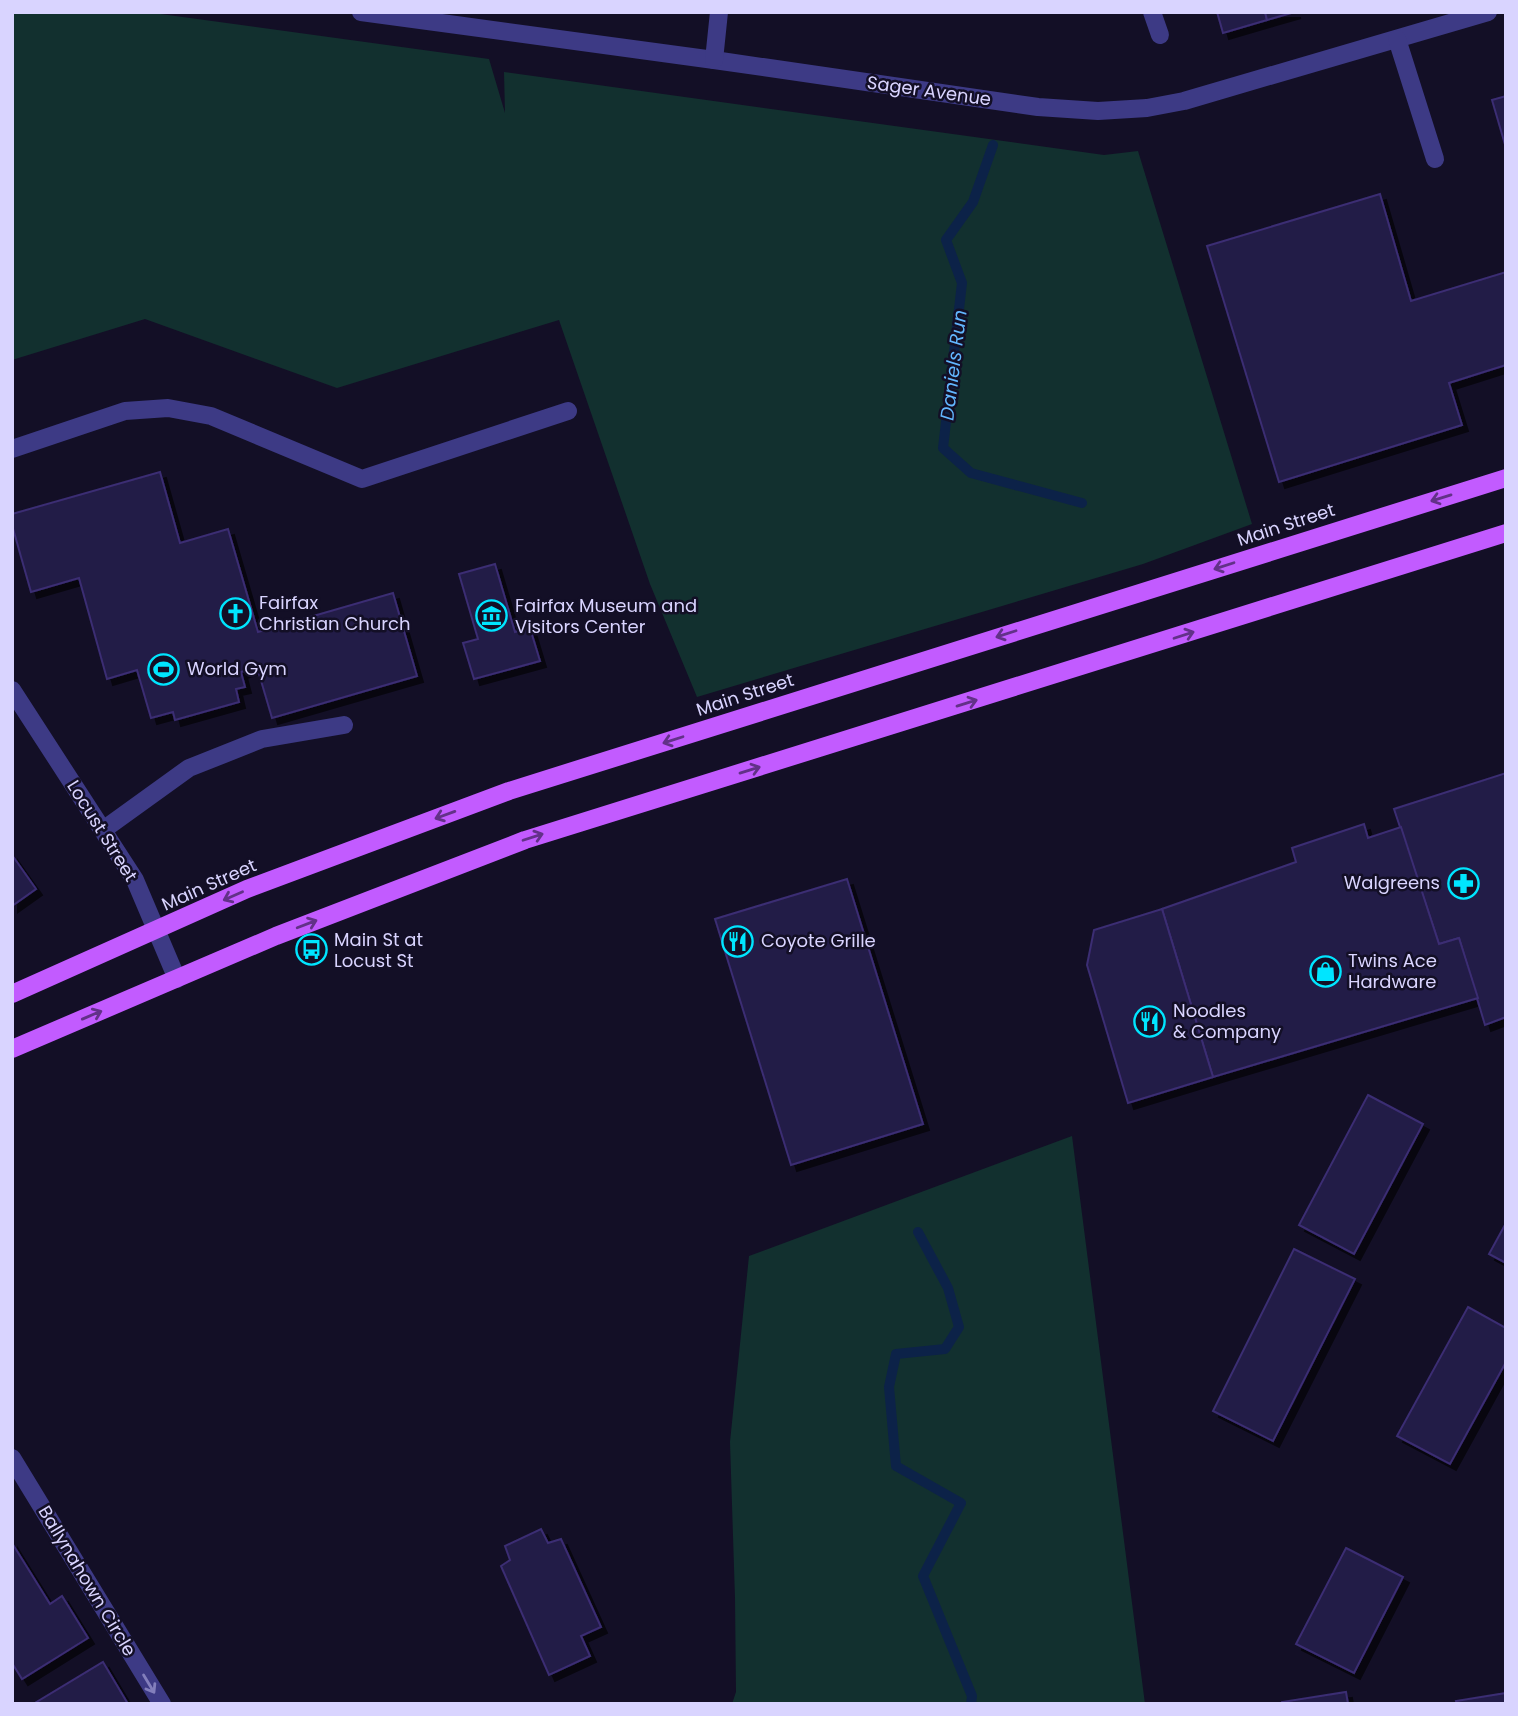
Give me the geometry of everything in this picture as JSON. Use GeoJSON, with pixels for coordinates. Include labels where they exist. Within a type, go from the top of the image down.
{"type":"FeatureCollection","features":[{"type":"Feature","properties":{"kind":"main road","name":"Main Street"},"geometry":{"type":"LineString","coordinates":[[12,994],[247,889],[509,791],[1506,478]]}},
{"type":"Feature","properties":{"kind":"main road"},"geometry":{"type":"LineString","coordinates":[[12,1049],[276,936],[525,840],[1506,533]]}},
{"type":"Feature","properties":{"kind":"street","name":"Sager Avenue"},"geometry":{"type":"LineString","coordinates":[[361,12],[1038,107],[1098,111],[1147,108],[1184,101],[1488,12]]}},
{"type":"Feature","properties":{"kind":"street"},"geometry":{"type":"LineString","coordinates":[[714,60],[719,12]]}},
{"type":"Feature","properties":{"kind":"street"},"geometry":{"type":"LineString","coordinates":[[1152,12],[1160,35]]}},
{"type":"Feature","properties":{"kind":"street"},"geometry":{"type":"LineString","coordinates":[[1397,39],[1435,159]]}},
{"type":"Feature","properties":{"kind":"street"},"geometry":{"type":"LineString","coordinates":[[12,449],[125,411],[168,408],[211,416],[362,478],[568,411]]}},
{"type":"Feature","properties":{"kind":"street","name":"Locust Street"},"geometry":{"type":"LineString","coordinates":[[12,690],[135,880],[177,979]]}},
{"type":"Feature","properties":{"kind":"street"},"geometry":{"type":"LineString","coordinates":[[103,830],[189,768],[262,739],[345,725]]}},
{"type":"Feature","properties":{"kind":"street","name":"Ballynahown Circle"},"geometry":{"type":"LineString","coordinates":[[12,1458],[162,1704]]}},
{"type":"Feature","properties":{"kind":"green space"},"geometry":{"type":"Polygon","coordinates":[[[12,12],[146,12],[489,59],[505,113],[504,72],[1104,155],[1138,151],[1252,524],[1143,564],[697,697],[650,584],[559,320],[337,388],[145,319],[12,360],[12,12]]]}},
{"type":"Feature","properties":{"kind":"green space"},"geometry":{"type":"Polygon","coordinates":[[[1072,1136],[1145,1704],[732,1704],[736,1692],[730,1442],[749,1256],[1072,1136]]]}},
{"type":"Feature","properties":{"kind":"building"},"geometry":{"type":"Polygon","coordinates":[[[1217,12],[1265,12],[1267,20],[1223,33],[1217,12]]]}},
{"type":"Feature","properties":{"kind":"building"},"geometry":{"type":"Polygon","coordinates":[[[1265,12],[1295,12],[1267,20],[1265,12]]]}},
{"type":"Feature","properties":{"kind":"building"},"geometry":{"type":"Polygon","coordinates":[[[1506,96],[1506,148],[1492,100],[1506,96]]]}},
{"type":"Feature","properties":{"kind":"building"},"geometry":{"type":"Polygon","coordinates":[[[1380,194],[1411,301],[1506,272],[1506,365],[1449,383],[1462,425],[1279,482],[1207,246],[1380,194]]]}},
{"type":"Feature","properties":{"kind":"building"},"geometry":{"type":"Polygon","coordinates":[[[160,472],[180,543],[228,529],[258,632],[393,593],[417,676],[272,718],[257,667],[241,672],[245,687],[236,689],[239,702],[175,720],[173,712],[151,718],[137,670],[107,679],[79,578],[31,592],[12,525],[12,514],[160,472]]]}},
{"type":"Feature","properties":{"kind":"building"},"geometry":{"type":"Polygon","coordinates":[[[495,564],[515,632],[530,628],[540,661],[474,679],[463,643],[478,639],[459,574],[495,564]]]}},
{"type":"Feature","properties":{"kind":"building","name":"Walgreens"},"geometry":{"type":"Polygon","coordinates":[[[1506,773],[1506,1017],[1485,1025],[1459,938],[1439,944],[1394,809],[1506,773]]]}},
{"type":"Feature","properties":{"kind":"building","name":"Twins Ace Hardware"},"geometry":{"type":"Polygon","coordinates":[[[1364,824],[1368,838],[1401,827],[1439,944],[1459,938],[1478,998],[1213,1077],[1162,909],[1296,862],[1292,848],[1364,824]]]}},
{"type":"Feature","properties":{"kind":"building"},"geometry":{"type":"Polygon","coordinates":[[[12,855],[36,889],[12,906],[12,855]]]}},
{"type":"Feature","properties":{"kind":"building"},"geometry":{"type":"Polygon","coordinates":[[[847,879],[923,1124],[791,1165],[715,919],[847,879]]]}},
{"type":"Feature","properties":{"kind":"building","name":"Noodles & Company"},"geometry":{"type":"Polygon","coordinates":[[[1162,909],[1213,1077],[1128,1103],[1087,965],[1094,930],[1162,909]]]}},
{"type":"Feature","properties":{"kind":"building"},"geometry":{"type":"Polygon","coordinates":[[[1368,1095],[1423,1124],[1354,1254],[1299,1225],[1368,1095]]]}},
{"type":"Feature","properties":{"kind":"building"},"geometry":{"type":"Polygon","coordinates":[[[1506,1223],[1506,1263],[1489,1254],[1506,1223]]]}},
{"type":"Feature","properties":{"kind":"building"},"geometry":{"type":"Polygon","coordinates":[[[1294,1249],[1355,1279],[1273,1441],[1213,1411],[1294,1249]]]}},
{"type":"Feature","properties":{"kind":"building"},"geometry":{"type":"Polygon","coordinates":[[[1468,1307],[1506,1328],[1506,1362],[1450,1464],[1397,1436],[1468,1307]]]}},
{"type":"Feature","properties":{"kind":"building"},"geometry":{"type":"Polygon","coordinates":[[[541,1529],[548,1543],[561,1539],[601,1627],[581,1636],[590,1656],[549,1675],[501,1566],[510,1560],[505,1546],[541,1529]]]}},
{"type":"Feature","properties":{"kind":"building"},"geometry":{"type":"Polygon","coordinates":[[[12,1543],[50,1604],[62,1596],[88,1638],[22,1679],[12,1663],[12,1543]]]}},
{"type":"Feature","properties":{"kind":"building"},"geometry":{"type":"Polygon","coordinates":[[[1346,1548],[1403,1577],[1354,1673],[1296,1644],[1346,1548]]]}},
{"type":"Feature","properties":{"kind":"building"},"geometry":{"type":"Polygon","coordinates":[[[103,1662],[128,1704],[35,1703],[103,1662]]]}},
{"type":"Feature","properties":{"kind":"building"},"geometry":{"type":"Polygon","coordinates":[[[1346,1692],[1348,1704],[1282,1704],[1282,1702],[1346,1692]]]}},
{"type":"Feature","properties":{"kind":"building"},"geometry":{"type":"Polygon","coordinates":[[[1506,1693],[1506,1704],[1457,1704],[1456,1701],[1506,1693]]]}},
{"type":"Feature","properties":{"kind":"waterway","name":"Daniels Run"},"geometry":{"type":"LineString","coordinates":[[993,145],[973,202],[946,240],[962,283],[943,448],[971,473],[1082,503]]}},
{"type":"Feature","properties":{"kind":"waterway","name":"Daniels Run"},"geometry":{"type":"LineString","coordinates":[[918,1232],[948,1288],[959,1327],[945,1349],[896,1354],[889,1387],[896,1466],[961,1503],[923,1576],[972,1696],[971,1704]]}},
{"type":"Feature","properties":{"kind":"place","name":"Fairfax Christian Church"},"geometry":{"type":"Point","coordinates":[236,613]}},
{"type":"Feature","properties":{"kind":"place","name":"Fairfax Museum and Visitors Center"},"geometry":{"type":"Point","coordinates":[492,616]}},
{"type":"Feature","properties":{"kind":"place","name":"World Gym"},"geometry":{"type":"Point","coordinates":[164,669]}},
{"type":"Feature","properties":{"kind":"place","name":"Walgreens"},"geometry":{"type":"Point","coordinates":[1463,883]}},
{"type":"Feature","properties":{"kind":"place","name":"Coyote Grille"},"geometry":{"type":"Point","coordinates":[738,941]}},
{"type":"Feature","properties":{"kind":"place","name":"Main St at Locust St"},"geometry":{"type":"Point","coordinates":[311,950]}},
{"type":"Feature","properties":{"kind":"place","name":"Twins Ace Hardware"},"geometry":{"type":"Point","coordinates":[1325,971]}},
{"type":"Feature","properties":{"kind":"place","name":"Noodles & Company"},"geometry":{"type":"Point","coordinates":[1150,1021]}}]}
